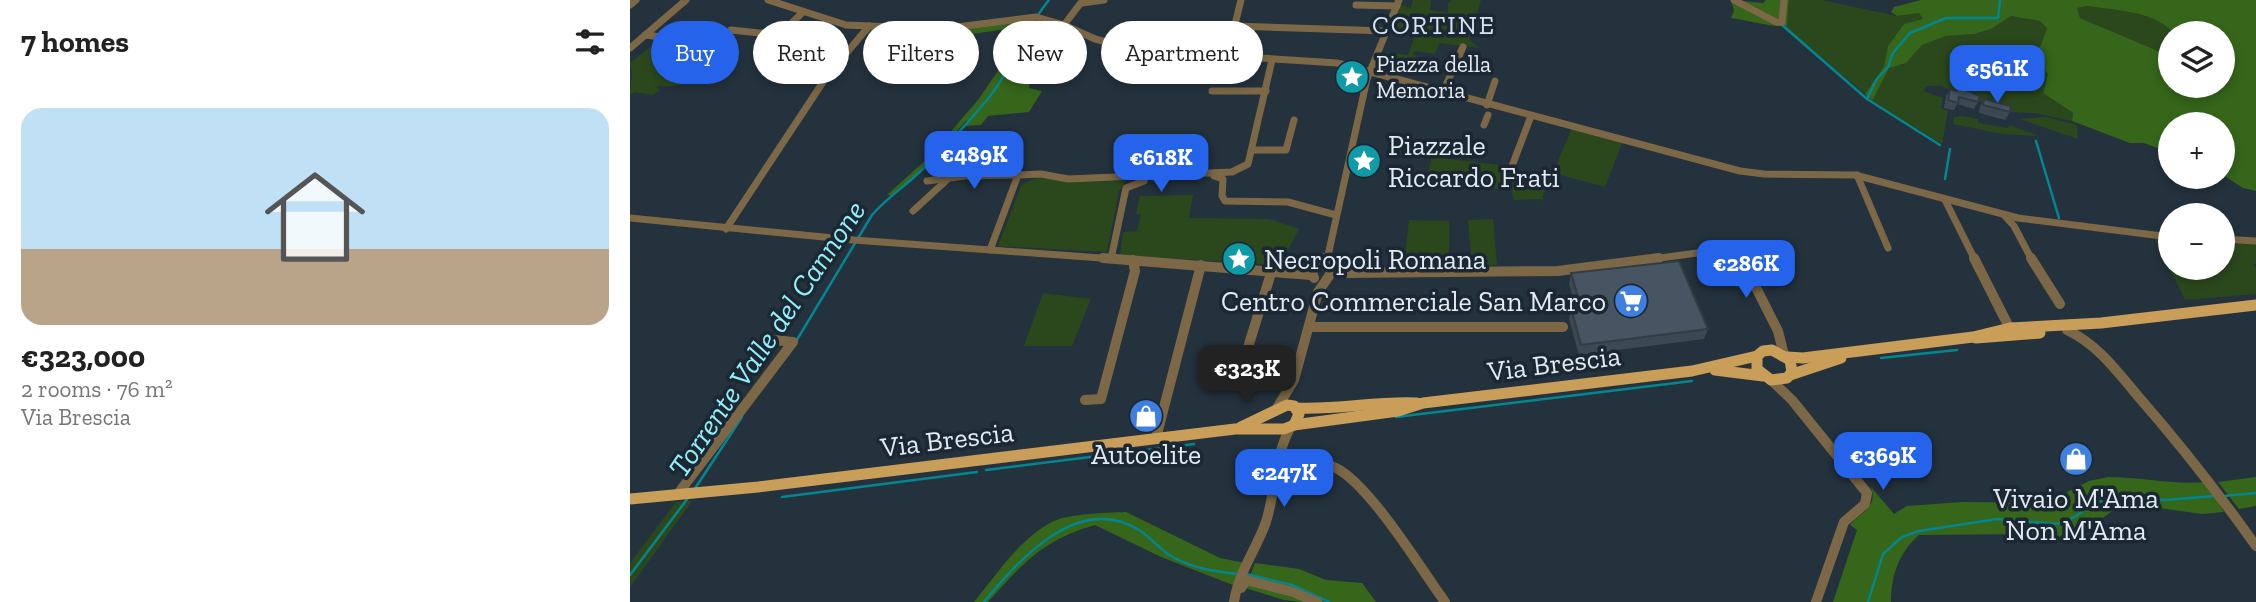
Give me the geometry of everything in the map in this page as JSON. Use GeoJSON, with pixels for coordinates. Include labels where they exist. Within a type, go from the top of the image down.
{"type":"FeatureCollection","features":[{"type":"Feature","properties":{"kind":"main road","name":"Via Brescia"},"geometry":{"type":"LineString","coordinates":[[1973,337],[1989,339],[2256,305]]}},
{"type":"Feature","properties":{"kind":"main road","name":"Via Brescia"},"geometry":{"type":"LineString","coordinates":[[1692,371],[1762,353],[1803,358],[1973,337],[1986,332],[2010,329],[2051,325],[2077,326]]}},
{"type":"Feature","properties":{"kind":"main road","name":"Via Brescia"},"geometry":{"type":"LineString","coordinates":[[1235,429],[1287,405],[1330,410],[1396,402],[1423,403],[1692,371],[1723,370],[1767,378],[1789,377],[1860,351]]}},
{"type":"Feature","properties":{"kind":"main road"},"geometry":{"type":"LineString","coordinates":[[1762,353],[1755,366],[1767,378]]}},
{"type":"Feature","properties":{"kind":"main road"},"geometry":{"type":"LineString","coordinates":[[1785,356],[1793,368],[1789,377]]}},
{"type":"Feature","properties":{"kind":"main road","name":"Via Brescia"},"geometry":{"type":"LineString","coordinates":[[630,499],[1235,429],[1285,430],[1398,411],[1423,403]]}},
{"type":"Feature","properties":{"kind":"main road"},"geometry":{"type":"LineString","coordinates":[[1276,409],[1270,418],[1285,430],[1299,417],[1295,408]]}},
{"type":"Feature","properties":{"kind":"street"},"geometry":{"type":"LineString","coordinates":[[630,5],[636,0]]}},
{"type":"Feature","properties":{"kind":"street"},"geometry":{"type":"LineString","coordinates":[[630,48],[686,0]]}},
{"type":"Feature","properties":{"kind":"street"},"geometry":{"type":"LineString","coordinates":[[768,0],[846,25],[863,26]]}},
{"type":"Feature","properties":{"kind":"street"},"geometry":{"type":"LineString","coordinates":[[1067,21],[1083,2],[1104,0]]}},
{"type":"Feature","properties":{"kind":"street"},"geometry":{"type":"LineString","coordinates":[[1235,21],[1241,0]]}},
{"type":"Feature","properties":{"kind":"street"},"geometry":{"type":"LineString","coordinates":[[1734,0],[1776,22],[1782,22],[1784,0]]}},
{"type":"Feature","properties":{"kind":"street"},"geometry":{"type":"LineString","coordinates":[[1276,409],[1294,380],[1318,292],[1370,72],[1398,3],[1356,5]]}},
{"type":"Feature","properties":{"kind":"street"},"geometry":{"type":"LineString","coordinates":[[794,21],[803,12]]}},
{"type":"Feature","properties":{"kind":"street"},"geometry":{"type":"LineString","coordinates":[[1006,21],[1030,17],[1052,21]]}},
{"type":"Feature","properties":{"kind":"street"},"geometry":{"type":"LineString","coordinates":[[1263,27],[1387,31]]}},
{"type":"Feature","properties":{"kind":"street"},"geometry":{"type":"LineString","coordinates":[[726,229],[825,79],[863,33]]}},
{"type":"Feature","properties":{"kind":"street"},"geometry":{"type":"LineString","coordinates":[[645,35],[651,36]]}},
{"type":"Feature","properties":{"kind":"street"},"geometry":{"type":"LineString","coordinates":[[1443,93],[1463,47]]}},
{"type":"Feature","properties":{"kind":"street"},"geometry":{"type":"LineString","coordinates":[[1263,59],[1336,63],[1740,171],[1764,174],[1857,175],[2004,215],[2016,222],[2158,236]]}},
{"type":"Feature","properties":{"kind":"street"},"geometry":{"type":"LineString","coordinates":[[927,181],[950,177],[1041,174],[1068,179],[1232,172],[1248,164],[1272,60]]}},
{"type":"Feature","properties":{"kind":"street"},"geometry":{"type":"LineString","coordinates":[[1488,105],[1495,81]]}},
{"type":"Feature","properties":{"kind":"street"},"geometry":{"type":"LineString","coordinates":[[1212,91],[1266,91]]}},
{"type":"Feature","properties":{"kind":"street"},"geometry":{"type":"LineString","coordinates":[[1509,174],[1534,114]]}},
{"type":"Feature","properties":{"kind":"street"},"geometry":{"type":"LineString","coordinates":[[1485,125],[1488,115]]}},
{"type":"Feature","properties":{"kind":"street"},"geometry":{"type":"LineString","coordinates":[[1252,150],[1286,150],[1294,120]]}},
{"type":"Feature","properties":{"kind":"street"},"geometry":{"type":"LineString","coordinates":[[990,250],[1018,175]]}},
{"type":"Feature","properties":{"kind":"street"},"geometry":{"type":"LineString","coordinates":[[1857,175],[1888,248]]}},
{"type":"Feature","properties":{"kind":"street"},"geometry":{"type":"LineString","coordinates":[[1111,259],[1118,233],[1118,215],[1126,188],[1131,184],[1219,176],[1223,179],[1222,196],[1225,201],[1288,202],[1336,215]]}},
{"type":"Feature","properties":{"kind":"street"},"geometry":{"type":"LineString","coordinates":[[913,211],[950,177]]}},
{"type":"Feature","properties":{"kind":"street"},"geometry":{"type":"LineString","coordinates":[[1945,200],[2010,329]]}},
{"type":"Feature","properties":{"kind":"street"},"geometry":{"type":"LineString","coordinates":[[630,218],[726,229],[1111,259],[1134,266],[1144,261],[1300,272],[1558,271],[1727,249],[1734,251],[1741,258],[1779,331],[1785,356]]}},
{"type":"Feature","properties":{"kind":"street"},"geometry":{"type":"LineString","coordinates":[[2016,222],[2040,275],[2060,304]]}},
{"type":"Feature","properties":{"kind":"street"},"geometry":{"type":"LineString","coordinates":[[2235,240],[2256,241]]}},
{"type":"Feature","properties":{"kind":"street"},"geometry":{"type":"LineString","coordinates":[[1156,438],[1201,265]]}},
{"type":"Feature","properties":{"kind":"street"},"geometry":{"type":"LineString","coordinates":[[1085,400],[1101,399],[1134,266]]}},
{"type":"Feature","properties":{"kind":"street"},"geometry":{"type":"LineString","coordinates":[[1245,358],[1272,271]]}},
{"type":"Feature","properties":{"kind":"street"},"geometry":{"type":"LineString","coordinates":[[2089,340],[2093,328],[2097,326],[2165,316]]}},
{"type":"Feature","properties":{"kind":"street"},"geometry":{"type":"LineString","coordinates":[[2077,326],[2089,340]]}},
{"type":"Feature","properties":{"kind":"street"},"geometry":{"type":"LineString","coordinates":[[2077,326],[2212,483],[2256,546]]}},
{"type":"Feature","properties":{"kind":"street"},"geometry":{"type":"LineString","coordinates":[[1309,327],[1560,327]]}},
{"type":"Feature","properties":{"kind":"street"},"geometry":{"type":"LineString","coordinates":[[1762,353],[1775,345],[1779,331]]}},
{"type":"Feature","properties":{"kind":"street"},"geometry":{"type":"LineString","coordinates":[[687,494],[793,342],[774,340]]}},
{"type":"Feature","properties":{"kind":"street"},"geometry":{"type":"LineString","coordinates":[[1789,377],[1792,400]]}},
{"type":"Feature","properties":{"kind":"street"},"geometry":{"type":"LineString","coordinates":[[1767,378],[1792,400],[1861,483],[1867,497],[1865,504],[1844,522],[1816,602]]}},
{"type":"Feature","properties":{"kind":"street"},"geometry":{"type":"LineString","coordinates":[[1286,394],[1295,408]]}},
{"type":"Feature","properties":{"kind":"street"},"geometry":{"type":"LineString","coordinates":[[1236,593],[1266,520],[1285,430]]}},
{"type":"Feature","properties":{"kind":"street"},"geometry":{"type":"LineString","coordinates":[[1277,462],[1331,466],[1346,474],[1363,492],[1446,602]]}},
{"type":"Feature","properties":{"kind":"street"},"geometry":{"type":"LineString","coordinates":[[1236,593],[1246,580],[1293,592],[1317,602]]}},
{"type":"Feature","properties":{"kind":"green space"},"geometry":{"type":"Polygon","coordinates":[[[1413,0],[1431,0],[1430,10],[1448,13],[1448,4],[1452,0],[1481,0],[1469,40],[1479,48],[1439,43],[1435,54],[1414,51],[1413,55],[1417,56],[1417,59],[1411,62],[1381,62],[1385,52],[1408,55],[1417,31],[1391,29],[1400,4],[1411,8],[1413,0]]]}},
{"type":"Feature","properties":{"kind":"green space"},"geometry":{"type":"Polygon","coordinates":[[[1731,0],[1763,3],[1766,0],[1789,0],[1787,26],[1731,18],[1734,11],[1731,0]]]}},
{"type":"Feature","properties":{"kind":"green space"},"geometry":{"type":"Polygon","coordinates":[[[1789,0],[1821,0],[1897,16],[1919,13],[1924,19],[1896,35],[1888,46],[1884,66],[1865,94],[1784,26],[1787,26],[1789,0]]]}},
{"type":"Feature","properties":{"kind":"green space"},"geometry":{"type":"Polygon","coordinates":[[[1921,0],[2256,0],[2256,191],[2235,183],[2235,112],[2158,112],[2158,148],[2144,143],[2130,143],[2072,121],[2073,113],[2043,93],[2048,74],[2035,61],[2047,28],[2040,21],[2011,16],[1991,29],[1974,34],[1946,36],[1922,45],[1906,63],[1889,68],[1872,101],[1865,94],[1884,66],[1888,46],[1904,24],[1923,19],[1919,13],[1897,16],[1891,12],[1894,7],[1921,0]]]}},
{"type":"Feature","properties":{"kind":"green space"},"geometry":{"type":"Polygon","coordinates":[[[2088,6],[2134,13],[2158,22],[2158,51],[2080,18],[2077,8],[2088,6]]]}},
{"type":"Feature","properties":{"kind":"green space"},"geometry":{"type":"Polygon","coordinates":[[[2011,16],[2040,21],[2047,28],[2035,61],[2048,74],[2043,93],[2073,113],[2072,121],[2035,113],[2009,112],[1940,86],[1927,86],[1923,91],[1943,98],[1941,108],[1948,111],[1942,144],[1872,101],[1889,67],[1906,63],[1922,45],[1946,36],[1974,34],[1991,29],[2011,16]]]}},
{"type":"Feature","properties":{"kind":"green space"},"geometry":{"type":"Polygon","coordinates":[[[993,25],[993,31],[979,33],[979,27],[993,25]]]}},
{"type":"Feature","properties":{"kind":"green space"},"geometry":{"type":"Polygon","coordinates":[[[651,46],[651,84],[682,84],[659,85],[656,88],[660,89],[653,95],[635,92],[630,95],[630,63],[651,46]]]}},
{"type":"Feature","properties":{"kind":"green space"},"geometry":{"type":"Polygon","coordinates":[[[993,78],[993,84],[1030,84],[1029,88],[1042,91],[1029,112],[988,116],[981,125],[965,126],[967,120],[920,171],[892,195],[887,195],[928,158],[978,100],[993,78]]]}},
{"type":"Feature","properties":{"kind":"green space"},"geometry":{"type":"Polygon","coordinates":[[[1954,117],[1978,119],[1978,123],[2008,128],[2009,125],[2040,136],[2003,134],[1953,124],[1954,117]]]}},
{"type":"Feature","properties":{"kind":"green space"},"geometry":{"type":"Polygon","coordinates":[[[2046,117],[2077,125],[2078,139],[2020,119],[2046,117]]]}},
{"type":"Feature","properties":{"kind":"green space"},"geometry":{"type":"Polygon","coordinates":[[[1574,128],[1623,140],[1605,187],[1553,173],[1574,128]]]}},
{"type":"Feature","properties":{"kind":"green space"},"geometry":{"type":"Polygon","coordinates":[[[1432,157],[1508,166],[1506,176],[1498,189],[1426,180],[1432,157]]]}},
{"type":"Feature","properties":{"kind":"green space"},"geometry":{"type":"Polygon","coordinates":[[[1039,177],[1066,182],[1126,181],[1119,191],[1107,252],[998,246],[1022,184],[1039,177]]]}},
{"type":"Feature","properties":{"kind":"green space"},"geometry":{"type":"Polygon","coordinates":[[[1516,177],[1545,188],[1542,202],[1541,199],[1514,200],[1510,186],[1516,177]]]}},
{"type":"Feature","properties":{"kind":"green space"},"geometry":{"type":"Polygon","coordinates":[[[1193,195],[1189,218],[1269,219],[1299,229],[1280,265],[1120,255],[1123,232],[1137,231],[1141,215],[1136,214],[1140,196],[1193,195]]]}},
{"type":"Feature","properties":{"kind":"green space"},"geometry":{"type":"Polygon","coordinates":[[[1493,219],[1497,265],[1472,266],[1468,220],[1493,219]]]}},
{"type":"Feature","properties":{"kind":"green space"},"geometry":{"type":"Polygon","coordinates":[[[1409,220],[1449,221],[1449,266],[1404,265],[1409,220]]]}},
{"type":"Feature","properties":{"kind":"green space"},"geometry":{"type":"Polygon","coordinates":[[[2151,231],[2158,232],[2158,245],[2151,231]]]}},
{"type":"Feature","properties":{"kind":"green space"},"geometry":{"type":"Polygon","coordinates":[[[2235,237],[2256,238],[2256,264],[2253,264],[2256,268],[2256,294],[2185,300],[2175,280],[2235,280],[2235,237]]]}},
{"type":"Feature","properties":{"kind":"green space"},"geometry":{"type":"Polygon","coordinates":[[[1043,293],[1091,299],[1072,346],[1024,346],[1043,293]]]}},
{"type":"Feature","properties":{"kind":"green space"},"geometry":{"type":"Polygon","coordinates":[[[2108,477],[2206,482],[2224,512],[2202,514],[2123,503],[2074,539],[2044,534],[1919,535],[1901,557],[1893,583],[1891,602],[1833,602],[1857,530],[1850,525],[1870,505],[1873,494],[1871,487],[1894,514],[1907,506],[1962,502],[2052,503],[2089,481],[2108,477]]]}},
{"type":"Feature","properties":{"kind":"green space"},"geometry":{"type":"Polygon","coordinates":[[[2256,477],[2256,506],[2239,509],[2218,482],[2256,477]]]}},
{"type":"Feature","properties":{"kind":"green space"},"geometry":{"type":"Polygon","coordinates":[[[692,501],[630,587],[630,563],[676,502],[692,501]]]}},
{"type":"Feature","properties":{"kind":"green space"},"geometry":{"type":"Polygon","coordinates":[[[1126,512],[1220,558],[1245,563],[1233,585],[1161,557],[1095,525],[1048,545],[1023,565],[988,602],[974,602],[1000,569],[1038,530],[1057,520],[1076,515],[1126,512]]]}},
{"type":"Feature","properties":{"kind":"green space"},"geometry":{"type":"Polygon","coordinates":[[[1255,563],[1299,569],[1326,580],[1362,583],[1376,602],[1302,602],[1284,600],[1245,588],[1255,563]]]}},
{"type":"Feature","properties":{"kind":"building"},"geometry":{"type":"Polygon","coordinates":[[[1957,86],[1980,96],[1978,102],[1959,97],[1958,103],[1948,100],[1950,89],[1956,91],[1957,86]]]}},
{"type":"Feature","properties":{"kind":"building"},"geometry":{"type":"Polygon","coordinates":[[[1984,99],[2010,106],[2010,112],[1983,105],[1984,99]]]}},
{"type":"Feature","properties":{"kind":"building","name":"Centro Commerciale San Marco"},"geometry":{"type":"Polygon","coordinates":[[[1679,261],[1708,329],[1581,345],[1571,308],[1581,307],[1571,273],[1679,261]]]}},
{"type":"Feature","properties":{"kind":"waterway","name":"Torrente Valle del Cannone"},"geometry":{"type":"LineString","coordinates":[[795,343],[872,215],[931,161],[987,100],[1049,0]]}},
{"type":"Feature","properties":{"kind":"waterway"},"geometry":{"type":"LineString","coordinates":[[1867,99],[1876,80],[1888,67],[1893,53],[1910,33],[1946,18],[1998,18],[2000,0]]}},
{"type":"Feature","properties":{"kind":"waterway"},"geometry":{"type":"LineString","coordinates":[[1781,24],[1867,99]]}},
{"type":"Feature","properties":{"kind":"waterway"},"geometry":{"type":"LineString","coordinates":[[1867,99],[1940,145]]}},
{"type":"Feature","properties":{"kind":"waterway"},"geometry":{"type":"LineString","coordinates":[[2036,141],[2059,218]]}},
{"type":"Feature","properties":{"kind":"waterway"},"geometry":{"type":"LineString","coordinates":[[1945,179],[1950,149]]}},
{"type":"Feature","properties":{"kind":"waterway"},"geometry":{"type":"LineString","coordinates":[[1881,358],[1957,350]]}},
{"type":"Feature","properties":{"kind":"waterway"},"geometry":{"type":"LineString","coordinates":[[1396,417],[1692,381]]}},
{"type":"Feature","properties":{"kind":"waterway","name":"Torrente Valle del Cannone"},"geometry":{"type":"LineString","coordinates":[[694,490],[742,417]]}},
{"type":"Feature","properties":{"kind":"waterway"},"geometry":{"type":"LineString","coordinates":[[986,470],[1194,444]]}},
{"type":"Feature","properties":{"kind":"waterway"},"geometry":{"type":"LineString","coordinates":[[782,497],[977,472]]}},
{"type":"Feature","properties":{"kind":"waterway"},"geometry":{"type":"LineString","coordinates":[[2224,496],[2256,493]]}},
{"type":"Feature","properties":{"kind":"waterway"},"geometry":{"type":"LineString","coordinates":[[1868,602],[1883,554],[1902,537],[1919,531],[1997,519],[2056,524],[2075,517],[2095,502],[2120,496],[2165,500],[2214,496]]}},
{"type":"Feature","properties":{"kind":"waterway","name":"Torrente Valle del Cannone"},"geometry":{"type":"LineString","coordinates":[[630,575],[688,498]]}},
{"type":"Feature","properties":{"kind":"waterway"},"geometry":{"type":"LineString","coordinates":[[984,602],[1032,551],[1072,525],[1094,519],[1116,520],[1139,530],[1168,554],[1185,563],[1240,574]]}},
{"type":"Feature","properties":{"kind":"waterway"},"geometry":{"type":"LineString","coordinates":[[1246,574],[1292,585],[1329,602]]}},
{"type":"Feature","properties":{"kind":"place","name":"Piazza della Memoria"},"geometry":{"type":"Point","coordinates":[1352,77]}},
{"type":"Feature","properties":{"kind":"place","name":"Piazzale Riccardo Frati"},"geometry":{"type":"Point","coordinates":[1364,161]}},
{"type":"Feature","properties":{"kind":"place","name":"Necropoli Romana"},"geometry":{"type":"Point","coordinates":[1239,259]}},
{"type":"Feature","properties":{"kind":"place","name":"Centro Commerciale San Marco"},"geometry":{"type":"Point","coordinates":[1631,301]}},
{"type":"Feature","properties":{"kind":"place","name":"Autoelite"},"geometry":{"type":"Point","coordinates":[1146,416]}},
{"type":"Feature","properties":{"kind":"place","name":"Vivaio M'Ama Non M'Ama"},"geometry":{"type":"Point","coordinates":[2076,459]}},
{"type":"Feature","properties":{"kind":"district","name":"CORTINE"},"geometry":{"type":"Point","coordinates":[1434,25]}}]}
